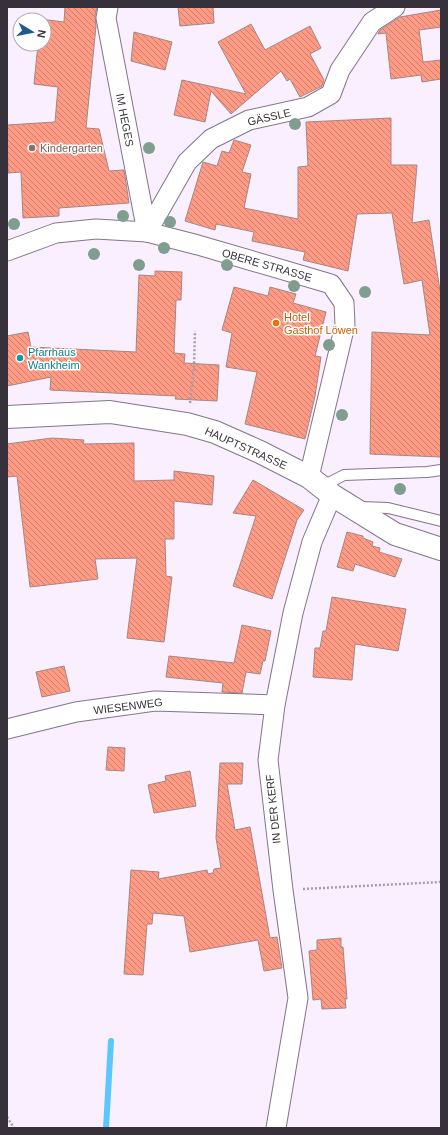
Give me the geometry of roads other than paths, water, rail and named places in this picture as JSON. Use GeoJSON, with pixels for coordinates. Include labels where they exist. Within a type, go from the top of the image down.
{"type":"FeatureCollection","features":[{"type":"Feature","properties":{"kind":"street","name":"IM HEGES"},"geometry":{"type":"LineString","coordinates":[[108,7],[106,18],[147,232]]}},
{"type":"Feature","properties":{"kind":"street","name":"GÄSSLE"},"geometry":{"type":"LineString","coordinates":[[147,232],[188,162],[210,139],[249,120],[308,107],[331,94],[340,70],[372,22],[395,7]]}},
{"type":"Feature","properties":{"kind":"street","name":"OBERE STRASSE"},"geometry":{"type":"LineString","coordinates":[[7,251],[56,233],[96,229],[147,232],[198,245],[331,284],[344,303],[345,325],[321,486]]}},
{"type":"Feature","properties":{"kind":"street","name":"HAUPTSTRASSE"},"geometry":{"type":"LineString","coordinates":[[7,417],[110,412],[187,424],[215,432],[260,452],[321,486],[395,534],[441,549]]}},
{"type":"Feature","properties":{"kind":"street","name":"IN DER KERF"},"geometry":{"type":"LineString","coordinates":[[276,1128],[298,998],[282,883],[268,760],[275,705],[293,613],[312,542],[321,486]]}},
{"type":"Feature","properties":{"kind":"street","name":"WIESENWEG"},"geometry":{"type":"LineString","coordinates":[[7,729],[76,712],[156,701],[275,705]]}},
{"type":"Feature","properties":{"kind":"lane"},"geometry":{"type":"LineString","coordinates":[[321,486],[344,475],[426,472],[441,470]]}},
{"type":"Feature","properties":{"kind":"lane"},"geometry":{"type":"LineString","coordinates":[[352,506],[388,508],[441,521]]}},
{"type":"Feature","properties":{"kind":"waterway"},"geometry":{"type":"LineString","coordinates":[[106,1128],[111,1041]]}},
{"type":"Feature","properties":{"kind":"place","name":"Kindergarten"},"geometry":{"type":"Point","coordinates":[32,148]}},
{"type":"Feature","properties":{"kind":"place","name":"Hotel Gasthof Löwen"},"geometry":{"type":"Point","coordinates":[276,323]}},
{"type":"Feature","properties":{"kind":"place","name":"Pfarrhaus Wankheim"},"geometry":{"type":"Point","coordinates":[20,358]}}]}
